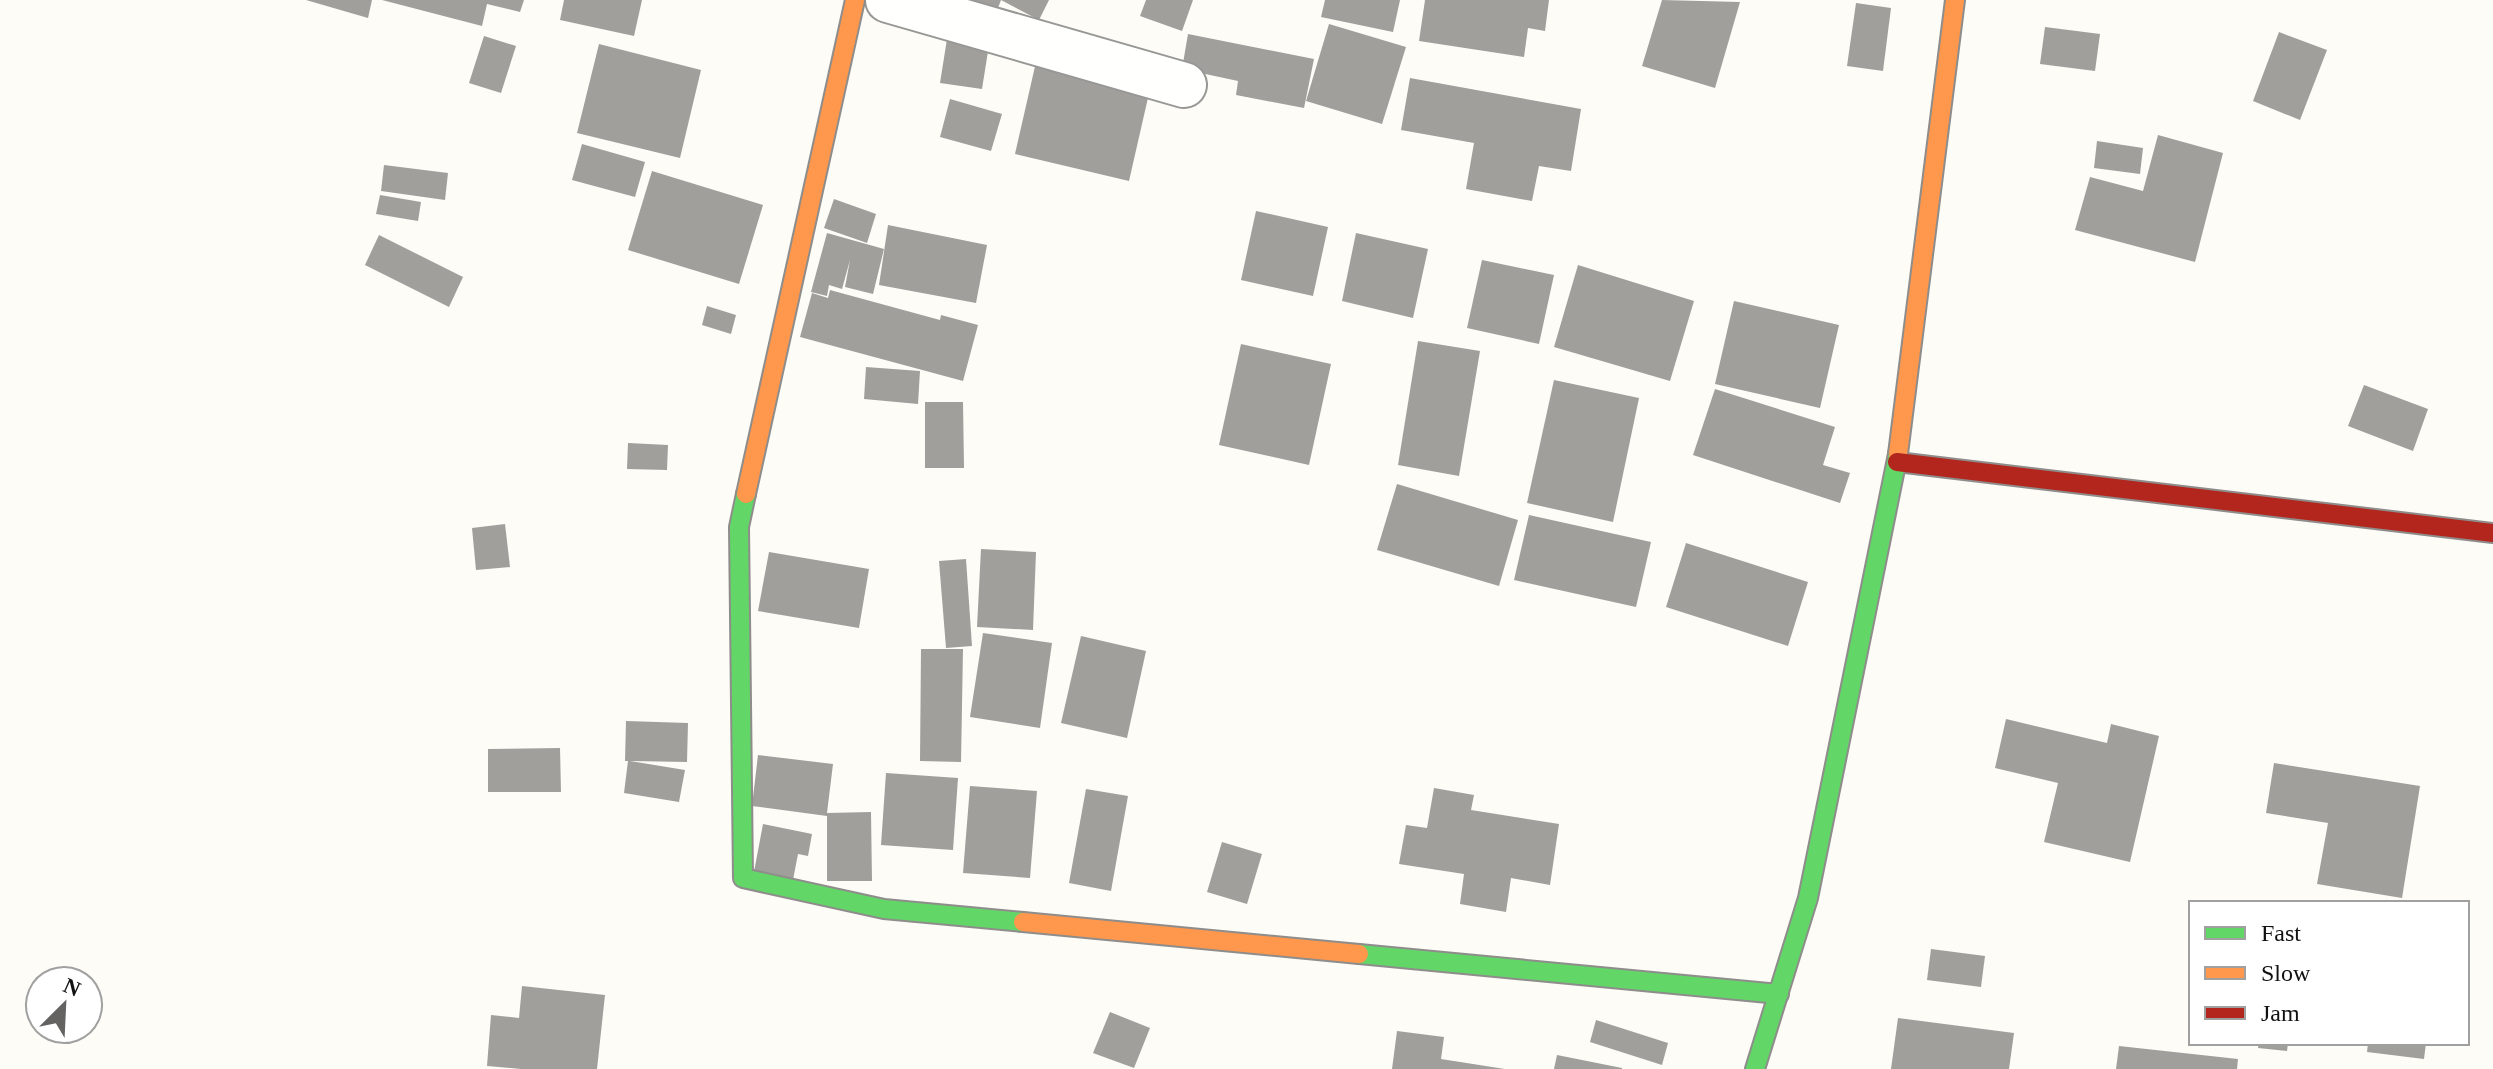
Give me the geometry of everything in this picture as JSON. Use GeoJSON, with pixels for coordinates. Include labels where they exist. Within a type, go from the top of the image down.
{"type":"FeatureCollection","features":[{"type":"Feature","properties":{"kind":"street"},"geometry":{"type":"LineString","coordinates":[[855,0],[739,527],[743,878],[884,909],[1779,994]]}},
{"type":"Feature","properties":{"kind":"street"},"geometry":{"type":"LineString","coordinates":[[888,0],[1184,85]]}},
{"type":"Feature","properties":{"kind":"street"},"geometry":{"type":"LineString","coordinates":[[1755,1069],[1808,898],[1897,462],[1955,0]]}},
{"type":"Feature","properties":{"kind":"street"},"geometry":{"type":"LineString","coordinates":[[1897,462],[2493,533]]}},
{"type":"Feature","properties":{"kind":"building"},"geometry":{"type":"Polygon","coordinates":[[[306,0],[372,0],[368,18],[306,0]]]}},
{"type":"Feature","properties":{"kind":"building"},"geometry":{"type":"Polygon","coordinates":[[[382,0],[524,0],[520,12],[487,4],[482,26],[382,0]]]}},
{"type":"Feature","properties":{"kind":"building"},"geometry":{"type":"Polygon","coordinates":[[[564,0],[642,0],[634,36],[560,20],[564,0]]]}},
{"type":"Feature","properties":{"kind":"building"},"geometry":{"type":"Polygon","coordinates":[[[952,0],[1001,0],[995,16],[952,0]]]}},
{"type":"Feature","properties":{"kind":"building"},"geometry":{"type":"Polygon","coordinates":[[[1001,0],[1049,0],[1039,20],[1001,0]]]}},
{"type":"Feature","properties":{"kind":"building"},"geometry":{"type":"Polygon","coordinates":[[[1146,0],[1193,0],[1182,31],[1140,16],[1146,0]]]}},
{"type":"Feature","properties":{"kind":"building"},"geometry":{"type":"Polygon","coordinates":[[[1325,0],[1400,0],[1393,32],[1321,17],[1325,0]]]}},
{"type":"Feature","properties":{"kind":"building"},"geometry":{"type":"Polygon","coordinates":[[[1425,0],[1549,0],[1545,31],[1528,28],[1524,57],[1419,41],[1425,0]]]}},
{"type":"Feature","properties":{"kind":"building"},"geometry":{"type":"Polygon","coordinates":[[[1662,0],[1740,2],[1715,88],[1642,66],[1662,0]]]}},
{"type":"Feature","properties":{"kind":"building"},"geometry":{"type":"Polygon","coordinates":[[[1856,3],[1891,8],[1883,71],[1847,66],[1856,3]]]}},
{"type":"Feature","properties":{"kind":"building"},"geometry":{"type":"Polygon","coordinates":[[[1329,24],[1406,47],[1382,124],[1306,101],[1329,24]]]}},
{"type":"Feature","properties":{"kind":"building"},"geometry":{"type":"Polygon","coordinates":[[[2045,27],[2100,34],[2095,71],[2040,64],[2045,27]]]}},
{"type":"Feature","properties":{"kind":"building"},"geometry":{"type":"Polygon","coordinates":[[[2279,32],[2327,50],[2300,120],[2253,101],[2279,32]]]}},
{"type":"Feature","properties":{"kind":"building"},"geometry":{"type":"Polygon","coordinates":[[[1188,34],[1314,59],[1304,108],[1236,95],[1238,81],[1182,69],[1188,34]]]}},
{"type":"Feature","properties":{"kind":"building"},"geometry":{"type":"Polygon","coordinates":[[[484,36],[516,46],[501,93],[469,83],[484,36]]]}},
{"type":"Feature","properties":{"kind":"building"},"geometry":{"type":"Polygon","coordinates":[[[947,39],[989,45],[982,89],[940,83],[947,39]]]}},
{"type":"Feature","properties":{"kind":"building"},"geometry":{"type":"Polygon","coordinates":[[[599,44],[701,70],[680,158],[577,133],[599,44]]]}},
{"type":"Feature","properties":{"kind":"building"},"geometry":{"type":"Polygon","coordinates":[[[1036,62],[1150,89],[1129,181],[1015,154],[1036,62]]]}},
{"type":"Feature","properties":{"kind":"building"},"geometry":{"type":"Polygon","coordinates":[[[1410,78],[1581,109],[1571,171],[1539,166],[1532,201],[1466,189],[1474,143],[1401,130],[1410,78]]]}},
{"type":"Feature","properties":{"kind":"building"},"geometry":{"type":"Polygon","coordinates":[[[950,99],[1002,114],[991,151],[940,137],[950,99]]]}},
{"type":"Feature","properties":{"kind":"building"},"geometry":{"type":"Polygon","coordinates":[[[2158,135],[2223,153],[2195,262],[2075,230],[2090,177],[2143,191],[2158,135]]]}},
{"type":"Feature","properties":{"kind":"building"},"geometry":{"type":"Polygon","coordinates":[[[2097,141],[2143,148],[2140,174],[2094,168],[2097,141]]]}},
{"type":"Feature","properties":{"kind":"building"},"geometry":{"type":"Polygon","coordinates":[[[582,144],[645,162],[635,197],[572,180],[582,144]]]}},
{"type":"Feature","properties":{"kind":"building"},"geometry":{"type":"Polygon","coordinates":[[[384,165],[448,173],[445,200],[381,191],[384,165]]]}},
{"type":"Feature","properties":{"kind":"building"},"geometry":{"type":"Polygon","coordinates":[[[652,171],[763,205],[739,284],[628,250],[652,171]]]}},
{"type":"Feature","properties":{"kind":"building"},"geometry":{"type":"Polygon","coordinates":[[[380,195],[421,202],[418,221],[376,214],[380,195]]]}},
{"type":"Feature","properties":{"kind":"building"},"geometry":{"type":"Polygon","coordinates":[[[834,199],[876,214],[867,243],[824,228],[834,199]]]}},
{"type":"Feature","properties":{"kind":"building"},"geometry":{"type":"Polygon","coordinates":[[[1256,211],[1328,227],[1313,296],[1241,280],[1256,211]]]}},
{"type":"Feature","properties":{"kind":"building"},"geometry":{"type":"Polygon","coordinates":[[[888,225],[987,245],[976,303],[879,285],[888,225]]]}},
{"type":"Feature","properties":{"kind":"building"},"geometry":{"type":"Polygon","coordinates":[[[827,233],[884,249],[873,294],[845,287],[850,260],[842,289],[829,285],[827,296],[811,292],[827,233]]]}},
{"type":"Feature","properties":{"kind":"building"},"geometry":{"type":"Polygon","coordinates":[[[1356,233],[1428,249],[1413,318],[1342,301],[1356,233]]]}},
{"type":"Feature","properties":{"kind":"building"},"geometry":{"type":"Polygon","coordinates":[[[379,235],[463,277],[449,307],[365,265],[379,235]]]}},
{"type":"Feature","properties":{"kind":"building"},"geometry":{"type":"Polygon","coordinates":[[[1482,260],[1554,275],[1539,344],[1467,328],[1482,260]]]}},
{"type":"Feature","properties":{"kind":"building"},"geometry":{"type":"Polygon","coordinates":[[[1578,265],[1694,301],[1670,381],[1554,347],[1578,265]]]}},
{"type":"Feature","properties":{"kind":"building"},"geometry":{"type":"Polygon","coordinates":[[[830,290],[940,320],[941,315],[978,325],[963,381],[800,337],[812,293],[828,298],[830,290]]]}},
{"type":"Feature","properties":{"kind":"building"},"geometry":{"type":"Polygon","coordinates":[[[1734,301],[1839,325],[1820,408],[1715,384],[1734,301]]]}},
{"type":"Feature","properties":{"kind":"building"},"geometry":{"type":"Polygon","coordinates":[[[707,306],[736,315],[731,334],[702,325],[707,306]]]}},
{"type":"Feature","properties":{"kind":"building"},"geometry":{"type":"Polygon","coordinates":[[[1418,341],[1480,351],[1459,476],[1398,465],[1418,341]]]}},
{"type":"Feature","properties":{"kind":"building"},"geometry":{"type":"Polygon","coordinates":[[[1241,344],[1331,364],[1309,465],[1219,445],[1241,344]]]}},
{"type":"Feature","properties":{"kind":"building"},"geometry":{"type":"Polygon","coordinates":[[[866,367],[920,371],[918,404],[864,399],[866,367]]]}},
{"type":"Feature","properties":{"kind":"building"},"geometry":{"type":"Polygon","coordinates":[[[1554,380],[1639,398],[1613,522],[1527,503],[1554,380]]]}},
{"type":"Feature","properties":{"kind":"building"},"geometry":{"type":"Polygon","coordinates":[[[2364,385],[2428,409],[2413,451],[2348,426],[2364,385]]]}},
{"type":"Feature","properties":{"kind":"building"},"geometry":{"type":"Polygon","coordinates":[[[1715,389],[1835,427],[1823,465],[1850,473],[1840,503],[1693,455],[1715,389]]]}},
{"type":"Feature","properties":{"kind":"building"},"geometry":{"type":"Polygon","coordinates":[[[925,402],[963,402],[964,468],[925,468],[925,402]]]}},
{"type":"Feature","properties":{"kind":"building"},"geometry":{"type":"Polygon","coordinates":[[[628,443],[668,445],[667,470],[627,469],[628,443]]]}},
{"type":"Feature","properties":{"kind":"building"},"geometry":{"type":"Polygon","coordinates":[[[1397,484],[1518,520],[1499,586],[1377,550],[1397,484]]]}},
{"type":"Feature","properties":{"kind":"building"},"geometry":{"type":"Polygon","coordinates":[[[1529,515],[1651,542],[1636,607],[1514,580],[1529,515]]]}},
{"type":"Feature","properties":{"kind":"building"},"geometry":{"type":"Polygon","coordinates":[[[505,524],[510,567],[476,570],[472,528],[505,524]]]}},
{"type":"Feature","properties":{"kind":"building"},"geometry":{"type":"Polygon","coordinates":[[[1686,543],[1808,582],[1788,646],[1666,607],[1686,543]]]}},
{"type":"Feature","properties":{"kind":"building"},"geometry":{"type":"Polygon","coordinates":[[[981,549],[1036,552],[1033,630],[977,627],[981,549]]]}},
{"type":"Feature","properties":{"kind":"building"},"geometry":{"type":"Polygon","coordinates":[[[769,552],[869,569],[859,628],[758,611],[769,552]]]}},
{"type":"Feature","properties":{"kind":"building"},"geometry":{"type":"Polygon","coordinates":[[[966,559],[972,646],[946,648],[939,561],[966,559]]]}},
{"type":"Feature","properties":{"kind":"building"},"geometry":{"type":"Polygon","coordinates":[[[983,633],[1052,643],[1040,728],[970,717],[983,633]]]}},
{"type":"Feature","properties":{"kind":"building"},"geometry":{"type":"Polygon","coordinates":[[[1081,636],[1146,651],[1127,738],[1061,723],[1081,636]]]}},
{"type":"Feature","properties":{"kind":"building"},"geometry":{"type":"Polygon","coordinates":[[[921,649],[963,649],[961,762],[920,761],[921,649]]]}},
{"type":"Feature","properties":{"kind":"building"},"geometry":{"type":"Polygon","coordinates":[[[2006,719],[2107,743],[2111,724],[2159,736],[2130,862],[2044,842],[2058,783],[1995,768],[2006,719]]]}},
{"type":"Feature","properties":{"kind":"building"},"geometry":{"type":"Polygon","coordinates":[[[626,721],[688,723],[687,762],[630,761],[685,770],[679,802],[624,793],[628,761],[625,761],[626,721]]]}},
{"type":"Feature","properties":{"kind":"building"},"geometry":{"type":"Polygon","coordinates":[[[560,748],[561,792],[488,792],[488,749],[560,748]]]}},
{"type":"Feature","properties":{"kind":"building"},"geometry":{"type":"Polygon","coordinates":[[[758,755],[833,764],[827,813],[871,812],[872,881],[827,881],[827,816],[752,806],[758,755]]]}},
{"type":"Feature","properties":{"kind":"building"},"geometry":{"type":"Polygon","coordinates":[[[2274,763],[2420,786],[2402,898],[2317,884],[2328,823],[2266,813],[2274,763]]]}},
{"type":"Feature","properties":{"kind":"building"},"geometry":{"type":"Polygon","coordinates":[[[886,773],[958,778],[953,850],[881,845],[886,773]]]}},
{"type":"Feature","properties":{"kind":"building"},"geometry":{"type":"Polygon","coordinates":[[[970,786],[1037,791],[1030,878],[963,873],[970,786]]]}},
{"type":"Feature","properties":{"kind":"building"},"geometry":{"type":"Polygon","coordinates":[[[1434,788],[1474,795],[1471,810],[1559,824],[1550,885],[1511,878],[1506,912],[1460,904],[1464,874],[1399,864],[1406,825],[1427,828],[1434,788]]]}},
{"type":"Feature","properties":{"kind":"building"},"geometry":{"type":"Polygon","coordinates":[[[1086,789],[1128,796],[1111,891],[1069,883],[1086,789]]]}},
{"type":"Feature","properties":{"kind":"building"},"geometry":{"type":"Polygon","coordinates":[[[763,824],[812,834],[808,856],[798,854],[792,885],[753,877],[763,824]]]}},
{"type":"Feature","properties":{"kind":"building"},"geometry":{"type":"Polygon","coordinates":[[[1222,842],[1262,854],[1247,904],[1207,892],[1222,842]]]}},
{"type":"Feature","properties":{"kind":"building"},"geometry":{"type":"Polygon","coordinates":[[[1931,949],[1985,956],[1981,987],[1927,980],[1931,949]]]}},
{"type":"Feature","properties":{"kind":"building"},"geometry":{"type":"Polygon","coordinates":[[[522,986],[605,995],[597,1069],[487,1066],[491,1015],[519,1018],[522,986]]]}},
{"type":"Feature","properties":{"kind":"building"},"geometry":{"type":"Polygon","coordinates":[[[1110,1012],[1150,1028],[1134,1068],[1093,1053],[1110,1012]]]}},
{"type":"Feature","properties":{"kind":"building"},"geometry":{"type":"Polygon","coordinates":[[[1898,1018],[2014,1033],[2009,1069],[1891,1069],[1898,1018]]]}},
{"type":"Feature","properties":{"kind":"building"},"geometry":{"type":"Polygon","coordinates":[[[1596,1020],[1668,1043],[1662,1065],[1590,1042],[1596,1020]]]}},
{"type":"Feature","properties":{"kind":"building"},"geometry":{"type":"Polygon","coordinates":[[[1397,1031],[1444,1037],[1441,1059],[1505,1069],[1392,1069],[1397,1031]]]}},
{"type":"Feature","properties":{"kind":"building"},"geometry":{"type":"Polygon","coordinates":[[[2259,1045],[2288,1045],[2287,1051],[2258,1048],[2259,1045]]]}},
{"type":"Feature","properties":{"kind":"building"},"geometry":{"type":"Polygon","coordinates":[[[2368,1045],[2426,1045],[2424,1059],[2367,1052],[2368,1045]]]}},
{"type":"Feature","properties":{"kind":"building"},"geometry":{"type":"Polygon","coordinates":[[[2119,1046],[2238,1059],[2237,1069],[2116,1069],[2119,1046]]]}},
{"type":"Feature","properties":{"kind":"building"},"geometry":{"type":"Polygon","coordinates":[[[1557,1055],[1622,1068],[1622,1069],[1554,1069],[1557,1055]]]}},
{"type":"Feature","properties":{"kind":"traffic: fast"},"geometry":{"type":"LineString","coordinates":[[1755,1069],[1808,898],[1898,454]]}},
{"type":"Feature","properties":{"kind":"traffic: fast"},"geometry":{"type":"LineString","coordinates":[[746,494],[739,527],[743,878],[884,909],[1023,922]]}},
{"type":"Feature","properties":{"kind":"traffic: fast"},"geometry":{"type":"LineString","coordinates":[[1359,954],[1779,994]]}},
{"type":"Feature","properties":{"kind":"traffic: slow"},"geometry":{"type":"LineString","coordinates":[[746,494],[855,0]]}},
{"type":"Feature","properties":{"kind":"traffic: slow"},"geometry":{"type":"LineString","coordinates":[[1898,454],[1955,0]]}},
{"type":"Feature","properties":{"kind":"traffic: slow"},"geometry":{"type":"LineString","coordinates":[[1023,922],[1359,954]]}},
{"type":"Feature","properties":{"kind":"traffic: jam"},"geometry":{"type":"LineString","coordinates":[[1897,462],[2493,533]]}}]}
